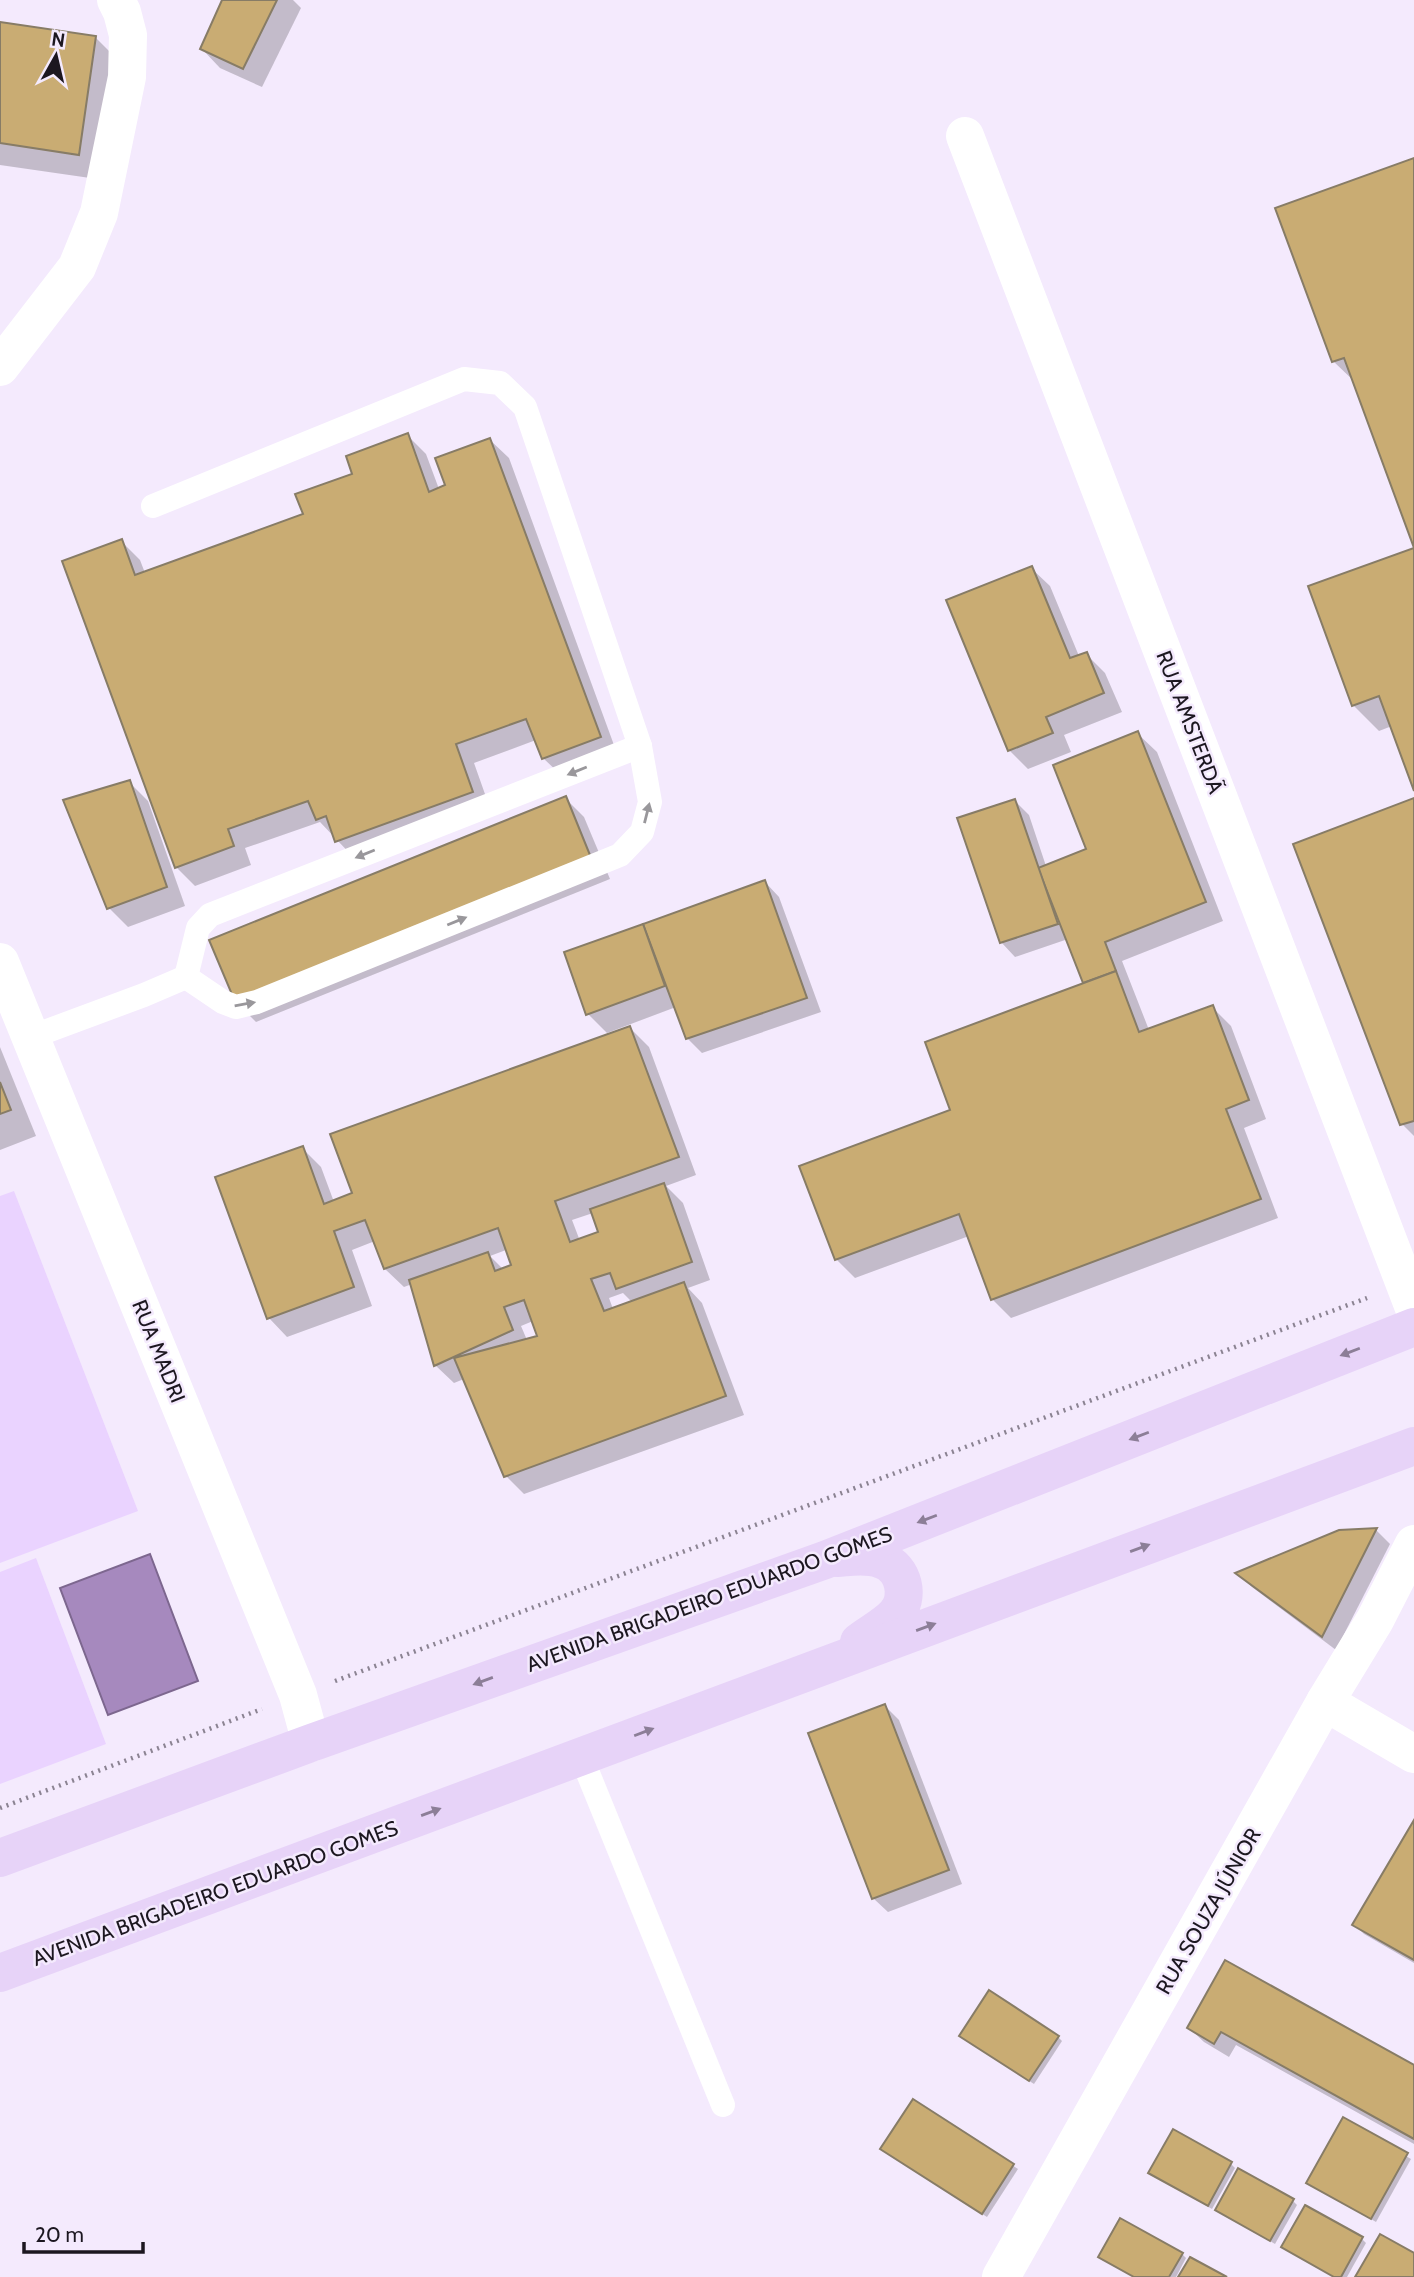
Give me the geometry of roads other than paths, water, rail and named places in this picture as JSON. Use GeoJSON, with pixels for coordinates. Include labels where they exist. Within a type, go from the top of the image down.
{"type":"FeatureCollection","features":[{"type":"Feature","properties":{"kind":"main road","name":"AVENIDA BRIGADEIRO EDUARDO GOMES"},"geometry":{"type":"LineString","coordinates":[[0,1858],[311,1742],[825,1560],[1414,1327]]}},
{"type":"Feature","properties":{"kind":"main road","name":"AVENIDA BRIGADEIRO EDUARDO GOMES"},"geometry":{"type":"LineString","coordinates":[[0,1973],[1414,1446]]}},
{"type":"Feature","properties":{"kind":"main road"},"geometry":{"type":"LineString","coordinates":[[825,1560],[857,1556],[879,1558],[897,1572],[904,1583],[902,1604],[895,1615],[835,1661]]}},
{"type":"Feature","properties":{"kind":"street"},"geometry":{"type":"LineString","coordinates":[[0,367],[77,267],[99,212],[127,77],[128,35],[117,0]]}},
{"type":"Feature","properties":{"kind":"street","name":"RUA AMSTERDÃ"},"geometry":{"type":"LineString","coordinates":[[965,135],[1409,1296]]}},
{"type":"Feature","properties":{"kind":"street","name":"RUA MADRI"},"geometry":{"type":"LineString","coordinates":[[0,962],[298,1695],[311,1742]]}},
{"type":"Feature","properties":{"kind":"street","name":"RUA SOUZA JÚNIOR"},"geometry":{"type":"LineString","coordinates":[[1001,2277],[1325,1702],[1375,1619],[1414,1544]]}},
{"type":"Feature","properties":{"kind":"street"},"geometry":{"type":"LineString","coordinates":[[1325,1702],[1414,1754]]}},
{"type":"Feature","properties":{"kind":"lane"},"geometry":{"type":"LineString","coordinates":[[153,506],[464,379],[500,383],[526,407],[640,746],[650,803],[642,832],[620,855],[257,1002],[236,1007],[223,1002],[186,976]]}},
{"type":"Feature","properties":{"kind":"lane"},"geometry":{"type":"LineString","coordinates":[[186,976],[198,928],[210,915],[640,746]]}},
{"type":"Feature","properties":{"kind":"lane"},"geometry":{"type":"LineString","coordinates":[[31,1037],[144,995],[186,976]]}},
{"type":"Feature","properties":{"kind":"lane"},"geometry":{"type":"LineString","coordinates":[[581,1756],[723,2105]]}}]}
